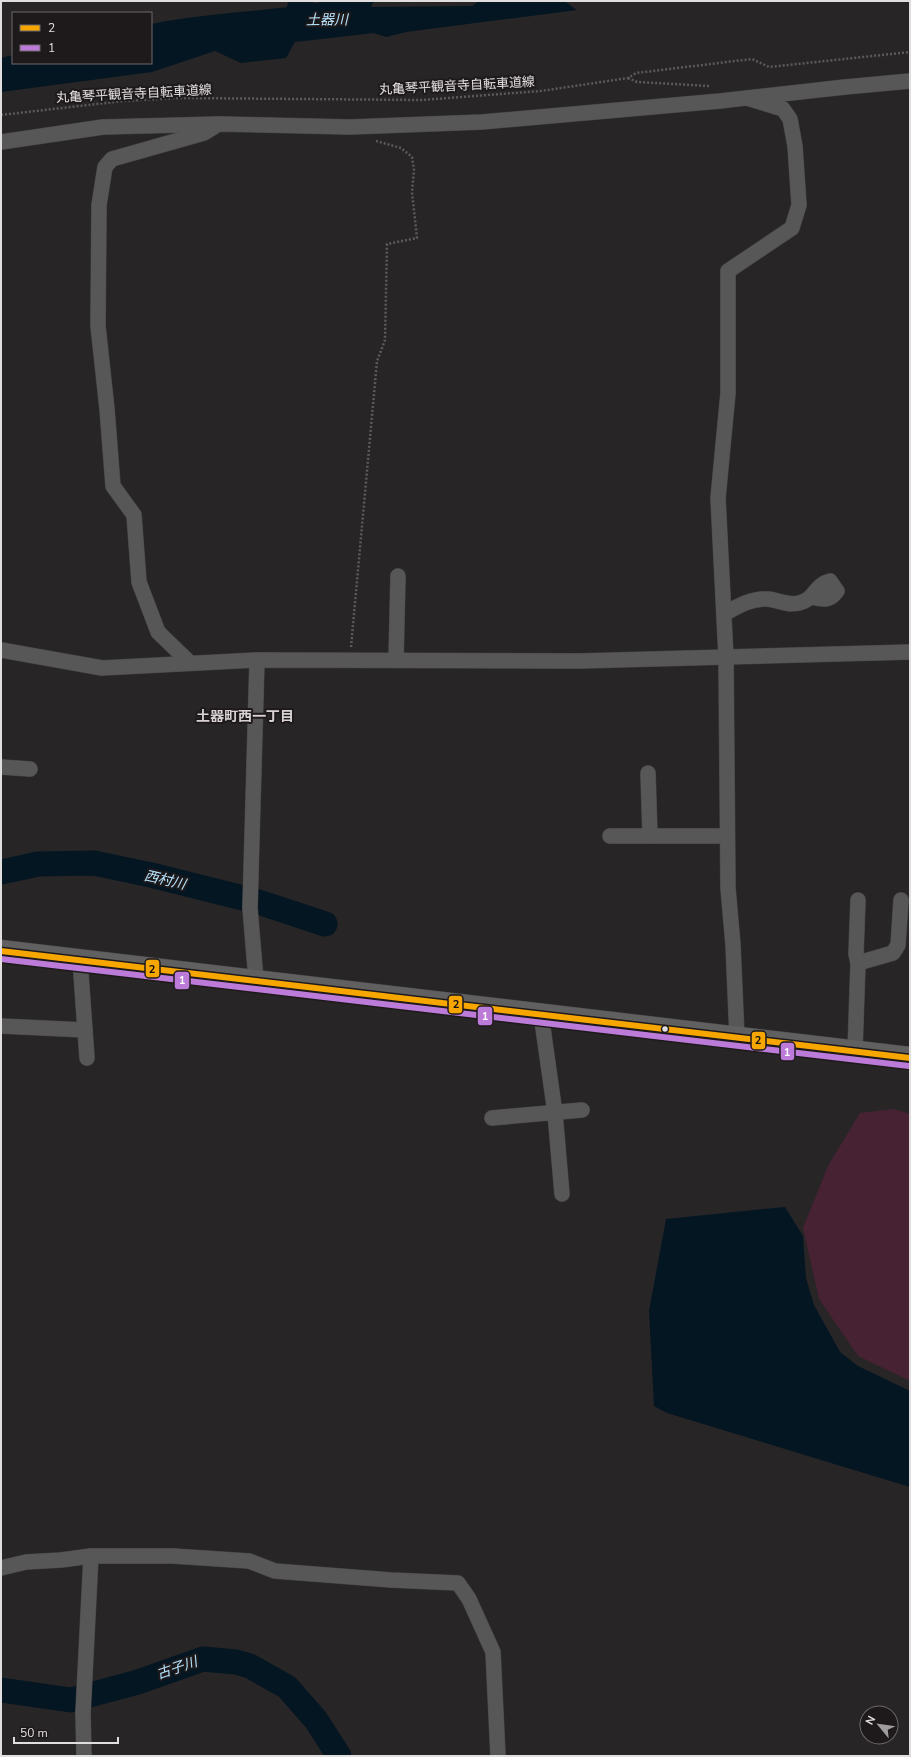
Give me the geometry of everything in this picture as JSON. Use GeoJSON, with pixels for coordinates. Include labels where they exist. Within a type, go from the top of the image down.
{"type":"FeatureCollection","features":[{"type":"Feature","properties":{"kind":"main road"},"geometry":{"type":"LineString","coordinates":[[1,951],[910,1058]]}},
{"type":"Feature","properties":{"kind":"street"},"geometry":{"type":"LineString","coordinates":[[1,142],[103,127],[219,124],[350,127],[482,122],[747,98],[910,81]]}},
{"type":"Feature","properties":{"kind":"street"},"geometry":{"type":"LineString","coordinates":[[737,1037],[734,945],[728,888],[726,657],[718,498],[728,393],[728,271],[792,228],[799,205],[795,146],[790,119],[783,109],[747,98]]}},
{"type":"Feature","properties":{"kind":"street"},"geometry":{"type":"LineString","coordinates":[[190,663],[158,632],[140,582],[134,514],[113,486],[107,409],[98,326],[99,205],[105,167],[112,159],[204,133],[219,124]]}},
{"type":"Feature","properties":{"kind":"street"},"geometry":{"type":"LineString","coordinates":[[396,660],[398,576]]}},
{"type":"Feature","properties":{"kind":"street"},"geometry":{"type":"LineString","coordinates":[[724,614],[750,600],[769,599],[784,604],[799,604],[812,597]]}},
{"type":"Feature","properties":{"kind":"street"},"geometry":{"type":"LineString","coordinates":[[1,650],[102,668],[256,660],[579,661],[910,652]]}},
{"type":"Feature","properties":{"kind":"street"},"geometry":{"type":"LineString","coordinates":[[256,660],[250,908],[256,980]]}},
{"type":"Feature","properties":{"kind":"street"},"geometry":{"type":"LineString","coordinates":[[1,767],[30,770]]}},
{"type":"Feature","properties":{"kind":"street"},"geometry":{"type":"LineString","coordinates":[[648,773],[650,836]]}},
{"type":"Feature","properties":{"kind":"street"},"geometry":{"type":"LineString","coordinates":[[610,836],[727,836]]}},
{"type":"Feature","properties":{"kind":"street"},"geometry":{"type":"LineString","coordinates":[[855,1051],[858,963],[856,954],[858,900]]}},
{"type":"Feature","properties":{"kind":"street"},"geometry":{"type":"LineString","coordinates":[[858,963],[893,953],[898,945],[901,900]]}},
{"type":"Feature","properties":{"kind":"street"},"geometry":{"type":"LineString","coordinates":[[80,960],[87,1058]]}},
{"type":"Feature","properties":{"kind":"street"},"geometry":{"type":"LineString","coordinates":[[541,1014],[555,1113],[562,1194]]}},
{"type":"Feature","properties":{"kind":"street"},"geometry":{"type":"LineString","coordinates":[[1,1026],[85,1030]]}},
{"type":"Feature","properties":{"kind":"street"},"geometry":{"type":"LineString","coordinates":[[492,1118],[582,1110]]}},
{"type":"Feature","properties":{"kind":"street"},"geometry":{"type":"LineString","coordinates":[[1,1568],[26,1562],[61,1560],[91,1556],[173,1556],[249,1561],[275,1571],[391,1580],[458,1582],[469,1599],[493,1652],[498,1756]]}},
{"type":"Feature","properties":{"kind":"street"},"geometry":{"type":"LineString","coordinates":[[84,1756],[83,1713],[91,1556]]}},
{"type":"Feature","properties":{"kind":"path","name":"丸亀琴平観音寺自転車道線"},"geometry":{"type":"LineString","coordinates":[[1,115],[110,103],[179,98],[376,101],[436,99],[541,91],[628,78],[636,73],[752,59],[769,67],[910,52]]}},
{"type":"Feature","properties":{"kind":"path"},"geometry":{"type":"LineString","coordinates":[[628,78],[637,82],[716,87]]}},
{"type":"Feature","properties":{"kind":"path"},"geometry":{"type":"LineString","coordinates":[[350,660],[377,361],[385,340],[387,244],[416,238],[412,192],[414,170],[412,158],[401,148],[376,141]]}},
{"type":"Feature","properties":{"kind":"shaded area"},"geometry":{"type":"Polygon","coordinates":[[[894,1109],[910,1114],[910,1381],[858,1356],[819,1299],[803,1228],[828,1166],[860,1113],[894,1109]]]}},
{"type":"Feature","properties":{"kind":"water","name":"土器川"},"geometry":{"type":"Polygon","coordinates":[[[327,1],[374,1],[371,7],[472,6],[479,1],[564,1],[577,10],[406,32],[386,37],[374,33],[295,42],[286,58],[241,63],[215,51],[152,72],[1,92],[1,58],[12,55],[12,64],[152,64],[152,24],[195,17],[305,5],[327,1]]]}},
{"type":"Feature","properties":{"kind":"water"},"geometry":{"type":"Polygon","coordinates":[[[785,1207],[803,1236],[806,1278],[814,1305],[840,1352],[858,1366],[910,1391],[910,1487],[667,1413],[654,1406],[649,1311],[666,1219],[785,1207]]]}},
{"type":"Feature","properties":{"kind":"waterway"},"geometry":{"type":"LineString","coordinates":[[297,21],[301,1]]}},
{"type":"Feature","properties":{"kind":"waterway","name":"西村川"},"geometry":{"type":"LineString","coordinates":[[1,872],[38,864],[94,863],[151,875],[255,901],[325,924]]}},
{"type":"Feature","properties":{"kind":"waterway","name":"古子川"},"geometry":{"type":"LineString","coordinates":[[1,1690],[71,1700],[138,1682],[203,1659],[236,1662],[250,1666],[287,1687],[316,1720],[339,1756]]}},
{"type":"Feature","properties":{"kind":"transit line","name":"2"},"geometry":{"type":"LineString","coordinates":[[1,951],[910,1058]]}},
{"type":"Feature","properties":{"kind":"transit line","name":"1"},"geometry":{"type":"LineString","coordinates":[[1,959],[909,1066]]}},
{"type":"Feature","properties":{"kind":"district","name":"土器町西一丁目"},"geometry":{"type":"Point","coordinates":[245,716]}}]}
